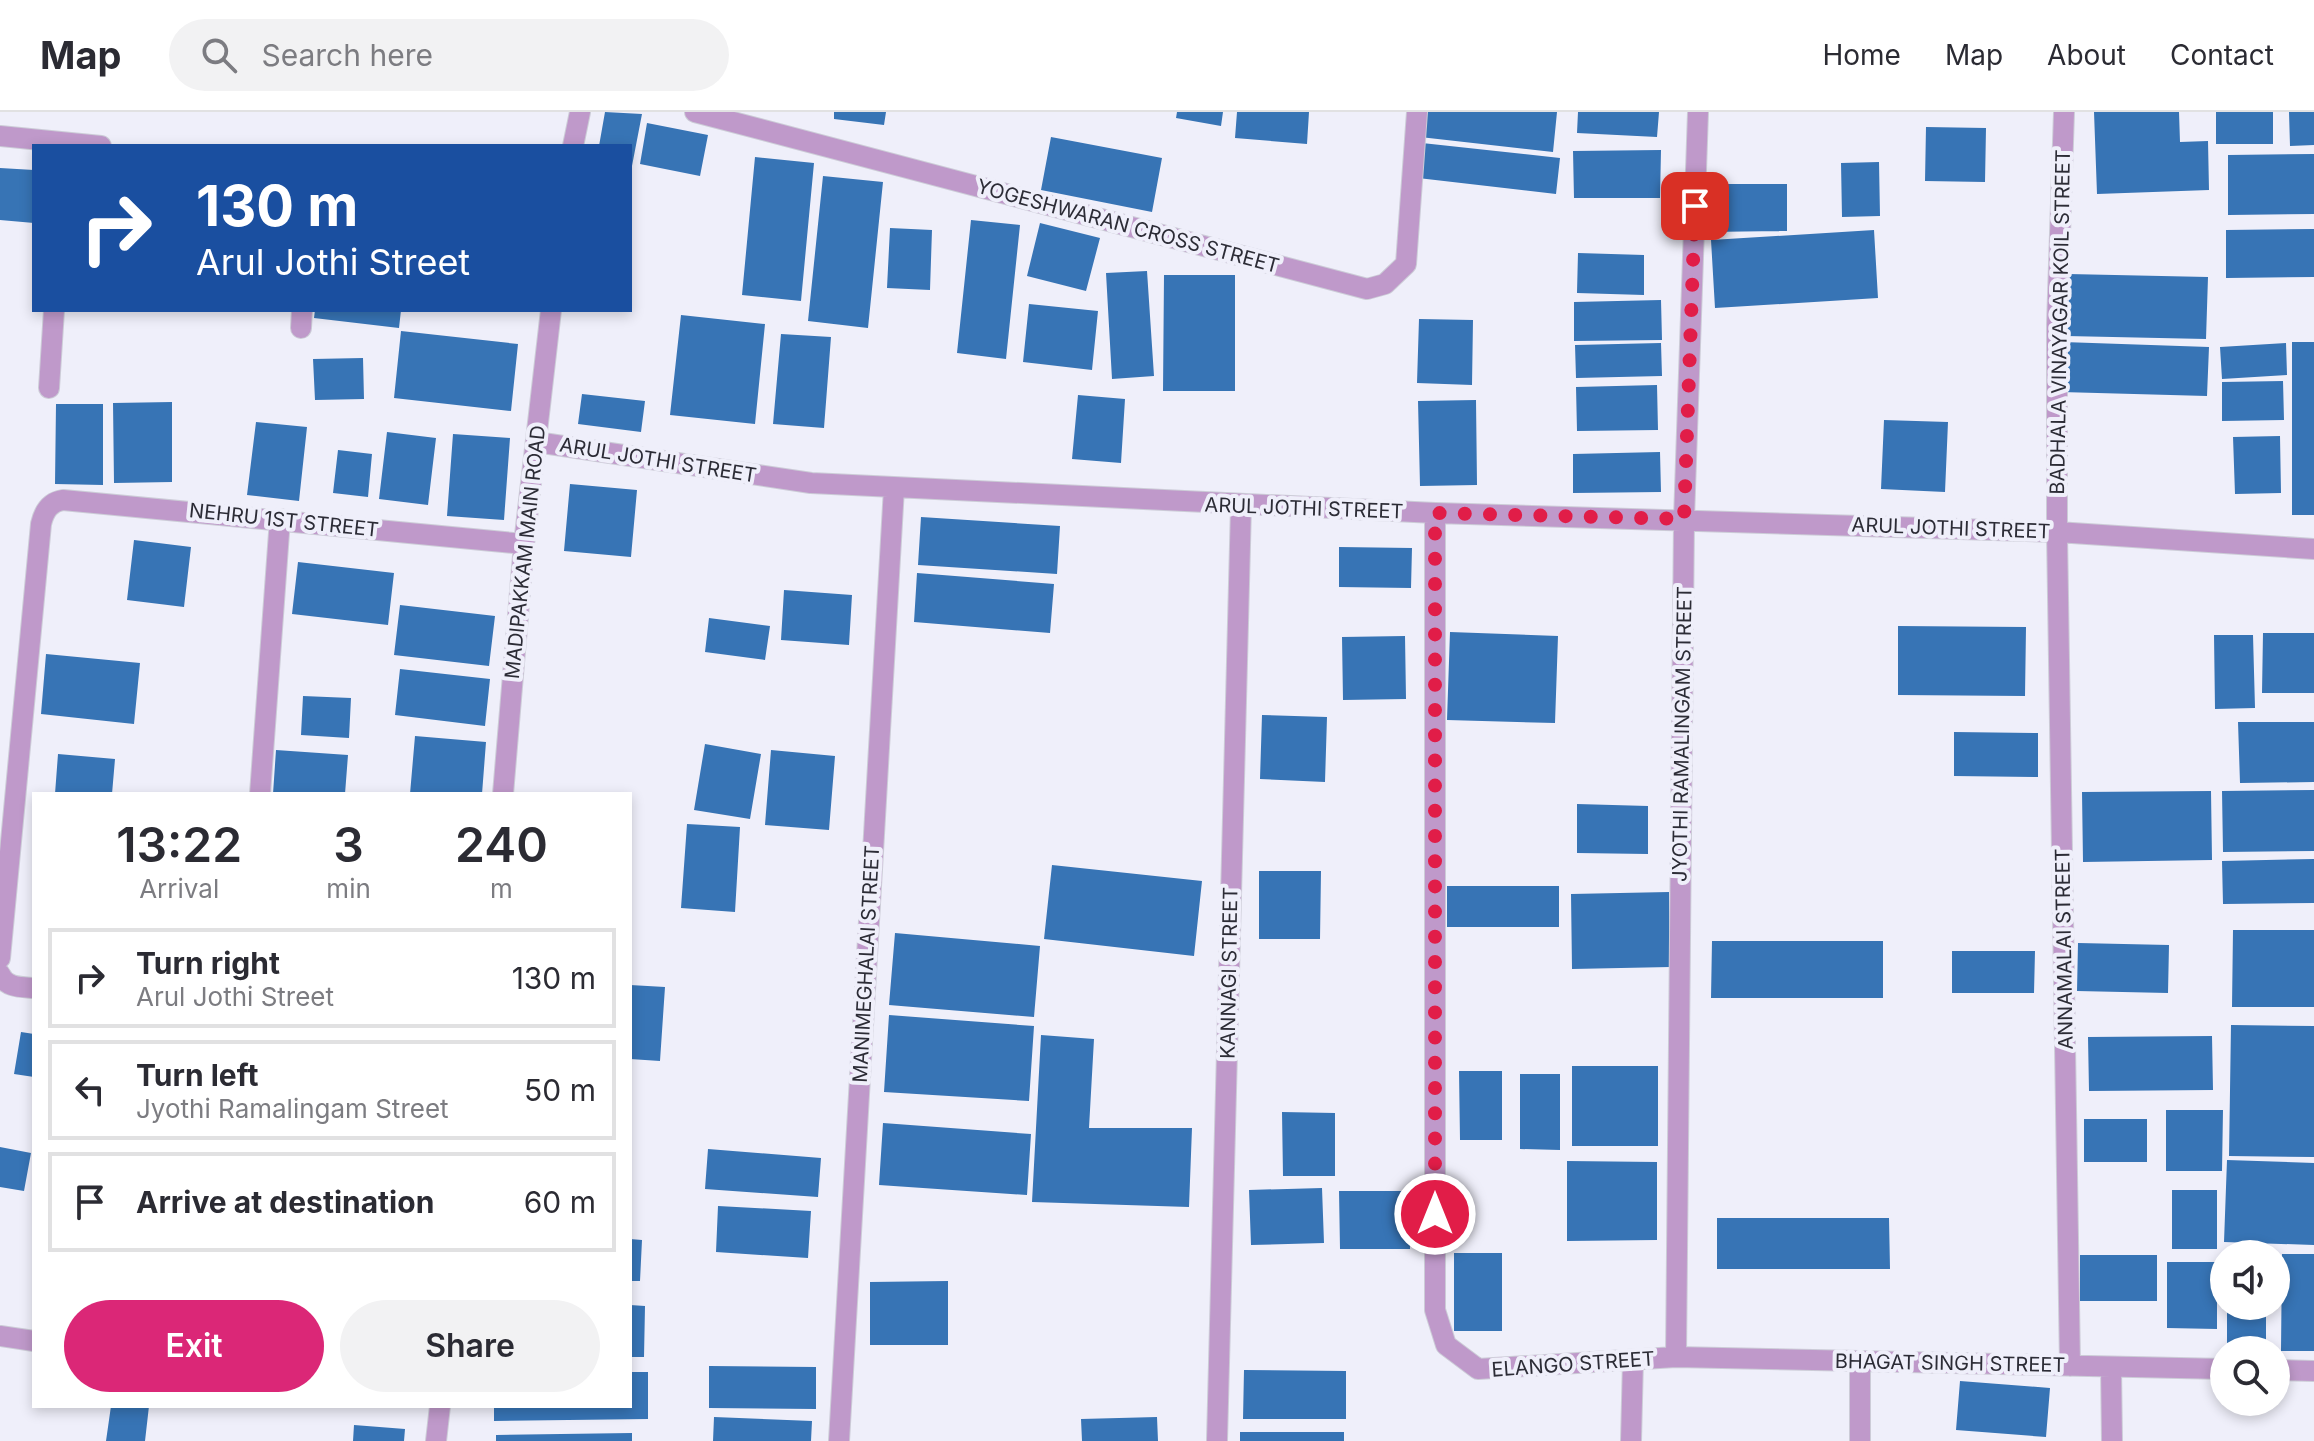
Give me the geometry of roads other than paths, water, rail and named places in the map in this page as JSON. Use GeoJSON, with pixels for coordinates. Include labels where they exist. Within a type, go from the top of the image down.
{"type":"FeatureCollection","features":[{"type":"Feature","properties":{"kind":"street"},"geometry":{"type":"LineString","coordinates":[[573,144],[580,112]]}},
{"type":"Feature","properties":{"kind":"street","name":"YOGESHWARAN CROSS STREET"},"geometry":{"type":"LineString","coordinates":[[695,112],[1367,289],[1385,284],[1406,264],[1417,112]]}},
{"type":"Feature","properties":{"kind":"street","name":"JYOTHI RAMALINGAM STREET"},"geometry":{"type":"LineString","coordinates":[[1676,1357],[1684,519],[1698,112]]}},
{"type":"Feature","properties":{"kind":"street","name":"BADHALA VINAYAGAR KOIL STREET"},"geometry":{"type":"LineString","coordinates":[[2057,532],[2057,325],[2064,112]]}},
{"type":"Feature","properties":{"kind":"street"},"geometry":{"type":"LineString","coordinates":[[0,136],[64,144]]}},
{"type":"Feature","properties":{"kind":"street"},"geometry":{"type":"LineString","coordinates":[[49,388],[54,312]]}},
{"type":"Feature","properties":{"kind":"street","name":"MADIPAKKAM MAIN ROAD"},"geometry":{"type":"LineString","coordinates":[[503,792],[524,544],[551,312]]}},
{"type":"Feature","properties":{"kind":"street","name":"ARUL JOTHI STREET"},"geometry":{"type":"LineString","coordinates":[[536,442],[811,483],[894,488],[1241,506],[2057,532],[2314,549]]}},
{"type":"Feature","properties":{"kind":"street","name":"MANIMEGHALAI STREET"},"geometry":{"type":"LineString","coordinates":[[839,1441],[894,488]]}},
{"type":"Feature","properties":{"kind":"street","name":"NEHRU 1ST STREET"},"geometry":{"type":"LineString","coordinates":[[0,958],[41,524],[47,508],[63,500],[524,544]]}},
{"type":"Feature","properties":{"kind":"street","name":"KANNAGI STREET"},"geometry":{"type":"LineString","coordinates":[[1217,1441],[1241,506]]}},
{"type":"Feature","properties":{"kind":"street","name":"ELANGO STREET"},"geometry":{"type":"LineString","coordinates":[[1435,513],[1435,1310],[1446,1345],[1478,1369],[1676,1357]]}},
{"type":"Feature","properties":{"kind":"street"},"geometry":{"type":"LineString","coordinates":[[260,792],[280,519]]}},
{"type":"Feature","properties":{"kind":"street","name":"ANNAMALAI STREET"},"geometry":{"type":"LineString","coordinates":[[2057,532],[2070,1366]]}},
{"type":"Feature","properties":{"kind":"street"},"geometry":{"type":"LineString","coordinates":[[5,980],[32,987]]}},
{"type":"Feature","properties":{"kind":"street"},"geometry":{"type":"LineString","coordinates":[[0,1336],[32,1341]]}},
{"type":"Feature","properties":{"kind":"street","name":"BHAGAT SINGH STREET"},"geometry":{"type":"LineString","coordinates":[[1676,1357],[2210,1369]]}},
{"type":"Feature","properties":{"kind":"street"},"geometry":{"type":"LineString","coordinates":[[1631,1441],[1633,1360]]}},
{"type":"Feature","properties":{"kind":"street"},"geometry":{"type":"LineString","coordinates":[[1860,1361],[1860,1441]]}},
{"type":"Feature","properties":{"kind":"street"},"geometry":{"type":"LineString","coordinates":[[2111,1367],[2112,1441]]}},
{"type":"Feature","properties":{"kind":"street"},"geometry":{"type":"LineString","coordinates":[[2290,1370],[2314,1371]]}},
{"type":"Feature","properties":{"kind":"street"},"geometry":{"type":"LineString","coordinates":[[436,1441],[440,1408]]}}]}
